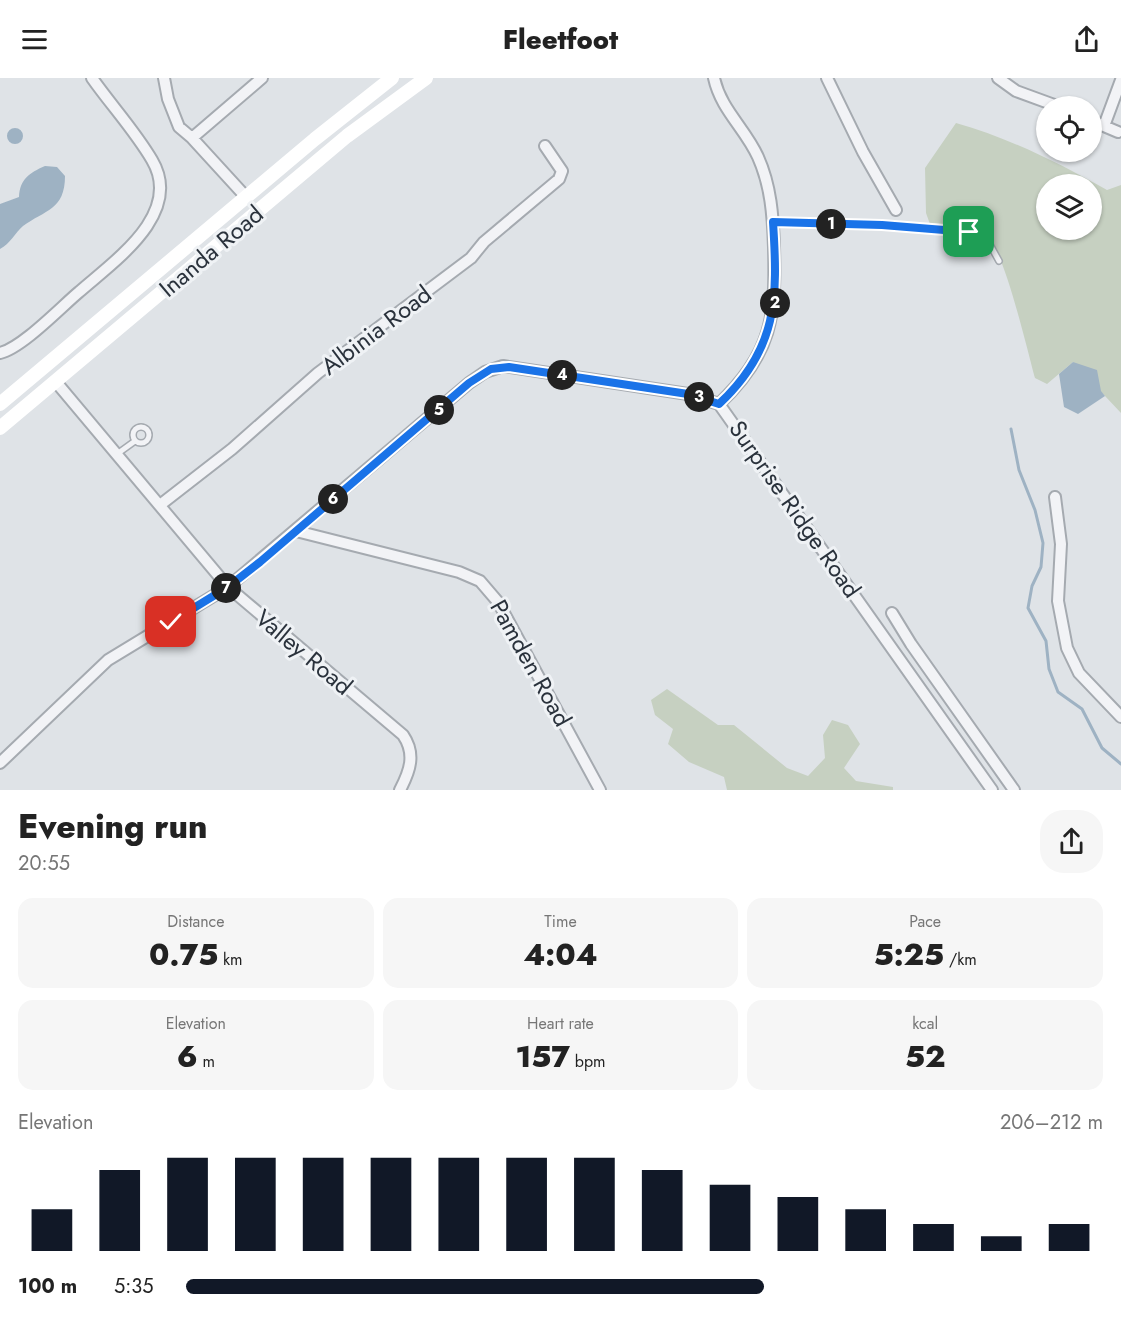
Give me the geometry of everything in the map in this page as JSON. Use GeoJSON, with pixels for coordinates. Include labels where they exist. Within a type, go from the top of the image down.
{"type":"FeatureCollection","features":[{"type":"Feature","properties":{"kind":"main road","name":"Inanda Road"},"geometry":{"type":"LineString","coordinates":[[0,404],[246,197],[392,78]]}},
{"type":"Feature","properties":{"kind":"main road","name":"Inanda Road"},"geometry":{"type":"LineString","coordinates":[[0,428],[381,109],[426,78]]}},
{"type":"Feature","properties":{"kind":"main road"},"geometry":{"type":"LineString","coordinates":[[364,99],[381,109]]}},
{"type":"Feature","properties":{"kind":"street"},"geometry":{"type":"LineString","coordinates":[[0,353],[35,331],[134,244],[155,214],[159,189],[153,162],[92,78]]}},
{"type":"Feature","properties":{"kind":"street"},"geometry":{"type":"LineString","coordinates":[[164,78],[168,99],[179,127],[246,197]]}},
{"type":"Feature","properties":{"kind":"street"},"geometry":{"type":"LineString","coordinates":[[192,138],[262,78]]}},
{"type":"Feature","properties":{"kind":"street"},"geometry":{"type":"LineString","coordinates":[[714,78],[721,102],[757,155],[770,194],[773,222],[774,313],[754,365],[740,385],[719,404]]}},
{"type":"Feature","properties":{"kind":"street"},"geometry":{"type":"LineString","coordinates":[[827,78],[863,152],[896,210]]}},
{"type":"Feature","properties":{"kind":"street"},"geometry":{"type":"LineString","coordinates":[[998,78],[1016,91],[1036,98]]}},
{"type":"Feature","properties":{"kind":"street"},"geometry":{"type":"LineString","coordinates":[[1118,132],[1104,126],[1121,80]]}},
{"type":"Feature","properties":{"kind":"street","name":"Albinia Road"},"geometry":{"type":"LineString","coordinates":[[160,505],[232,449],[318,373],[471,258],[484,242],[553,185],[562,171],[545,146]]}},
{"type":"Feature","properties":{"kind":"street","name":"Surprise Ridge Road"},"geometry":{"type":"LineString","coordinates":[[0,763],[108,660],[228,587],[469,383],[491,369],[503,366],[688,394],[719,404],[992,790]]}},
{"type":"Feature","properties":{"kind":"street","name":"Valley Road"},"geometry":{"type":"LineString","coordinates":[[56,382],[228,587],[403,735],[410,747],[411,760],[400,790]]}},
{"type":"Feature","properties":{"kind":"street"},"geometry":{"type":"LineString","coordinates":[[1055,497],[1061,544],[1058,601],[1067,648],[1079,673],[1121,717]]}},
{"type":"Feature","properties":{"kind":"street","name":"Pamden Road"},"geometry":{"type":"LineString","coordinates":[[296,531],[440,567],[480,581],[498,602],[600,790]]}},
{"type":"Feature","properties":{"kind":"street"},"geometry":{"type":"LineString","coordinates":[[892,613],[911,644],[1014,790]]}},
{"type":"Feature","properties":{"kind":"lane"},"geometry":{"type":"LineString","coordinates":[[773,222],[882,225],[977,233],[988,242],[999,261]]}},
{"type":"Feature","properties":{"kind":"lane"},"geometry":{"type":"LineString","coordinates":[[117,454],[135,441]]}},
{"type":"Feature","properties":{"kind":"green space"},"geometry":{"type":"Polygon","coordinates":[[[956,123],[1036,153],[1036,162],[1054,162],[1078,174],[1036,174],[1036,240],[1102,240],[1102,187],[1107,190],[1121,185],[1121,413],[1073,362],[1047,384],[1035,378],[1010,286],[992,245],[970,232],[931,227],[926,213],[925,168],[956,123]]]}},
{"type":"Feature","properties":{"kind":"green space"},"geometry":{"type":"Polygon","coordinates":[[[667,689],[718,725],[734,725],[787,768],[808,776],[825,758],[823,735],[832,720],[848,725],[860,744],[844,768],[856,781],[893,787],[893,790],[727,790],[724,777],[689,762],[668,744],[673,729],[655,715],[651,700],[667,689]]]}},
{"type":"Feature","properties":{"kind":"water"},"geometry":{"type":"Polygon","coordinates":[[[12,128],[18,128],[23,136],[21,142],[12,144],[7,139],[7,133],[12,128]]]}},
{"type":"Feature","properties":{"kind":"water"},"geometry":{"type":"Polygon","coordinates":[[[45,166],[57,167],[65,176],[62,196],[58,203],[23,226],[0,249],[0,204],[19,197],[26,177],[45,166]]]}},
{"type":"Feature","properties":{"kind":"water"},"geometry":{"type":"Polygon","coordinates":[[[1073,362],[1097,370],[1101,391],[1105,396],[1078,414],[1064,407],[1059,374],[1073,362]]]}},
{"type":"Feature","properties":{"kind":"waterway"},"geometry":{"type":"LineString","coordinates":[[1011,429],[1019,470],[1035,510],[1043,543],[1041,567],[1032,586],[1028,608],[1046,641],[1049,669],[1058,692],[1082,709],[1102,748],[1121,764]]}},
{"type":"Feature","properties":{"kind":"route"},"geometry":{"type":"LineString","coordinates":[[171,622],[228,587],[260,562],[469,383],[491,369],[503,366],[533,370],[688,394],[719,404],[740,385],[754,365],[774,313],[776,296],[773,222],[882,225],[969,232]]}}]}
